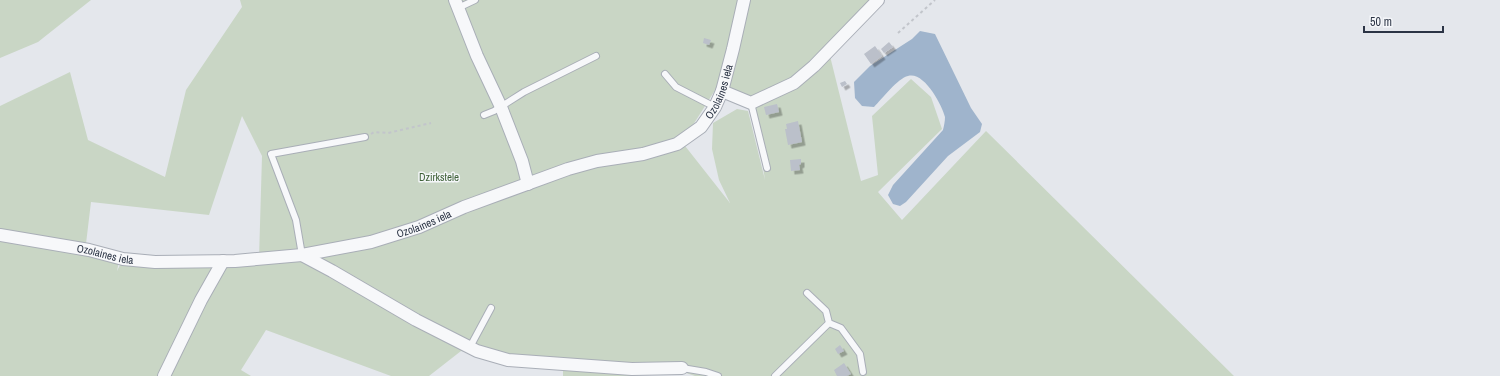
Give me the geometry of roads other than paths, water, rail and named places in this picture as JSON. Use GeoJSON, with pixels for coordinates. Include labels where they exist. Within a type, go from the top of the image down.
{"type":"FeatureCollection","features":[{"type":"Feature","properties":{"kind":"street","name":"Ozolaines iela"},"geometry":{"type":"LineString","coordinates":[[0,235],[89,250],[123,259],[155,262],[223,261],[302,255],[371,242],[419,227],[464,207],[575,167],[597,161],[644,154],[677,144],[701,126],[715,107],[722,91],[744,0]]}},
{"type":"Feature","properties":{"kind":"street"},"geometry":{"type":"LineString","coordinates":[[722,91],[751,103],[794,83],[814,66],[878,0]]}},
{"type":"Feature","properties":{"kind":"street"},"geometry":{"type":"LineString","coordinates":[[457,4],[477,56],[501,107],[522,161],[528,184]]}},
{"type":"Feature","properties":{"kind":"street"},"geometry":{"type":"LineString","coordinates":[[302,255],[332,270],[416,320],[477,351],[508,360],[632,369],[682,368]]}},
{"type":"Feature","properties":{"kind":"street"},"geometry":{"type":"LineString","coordinates":[[164,376],[201,300],[223,261]]}},
{"type":"Feature","properties":{"kind":"lane"},"geometry":{"type":"LineString","coordinates":[[457,4],[475,0]]}},
{"type":"Feature","properties":{"kind":"lane"},"geometry":{"type":"LineString","coordinates":[[484,115],[501,107],[524,92],[596,56]]}},
{"type":"Feature","properties":{"kind":"lane"},"geometry":{"type":"LineString","coordinates":[[665,74],[676,87],[715,107]]}},
{"type":"Feature","properties":{"kind":"lane"},"geometry":{"type":"LineString","coordinates":[[751,103],[767,168]]}},
{"type":"Feature","properties":{"kind":"lane"},"geometry":{"type":"LineString","coordinates":[[302,255],[296,220],[271,154],[365,137]]}},
{"type":"Feature","properties":{"kind":"lane"},"geometry":{"type":"LineString","coordinates":[[807,293],[826,311],[829,323]]}},
{"type":"Feature","properties":{"kind":"lane"},"geometry":{"type":"LineString","coordinates":[[470,347],[491,308]]}},
{"type":"Feature","properties":{"kind":"lane"},"geometry":{"type":"LineString","coordinates":[[829,323],[841,328],[860,354],[863,372]]}},
{"type":"Feature","properties":{"kind":"lane"},"geometry":{"type":"LineString","coordinates":[[774,376],[829,323]]}},
{"type":"Feature","properties":{"kind":"lane"},"geometry":{"type":"LineString","coordinates":[[682,368],[718,376]]}},
{"type":"Feature","properties":{"kind":"water"},"geometry":{"type":"Polygon","coordinates":[[[920,31],[935,34],[971,108],[982,124],[980,132],[948,156],[906,202],[900,206],[893,204],[888,195],[893,185],[943,130],[945,117],[936,97],[931,90],[920,79],[914,76],[908,76],[900,81],[890,89],[874,107],[862,106],[855,98],[854,82],[870,66],[912,39],[920,31]]]}},
{"type":"Feature","properties":{"kind":"park label","name":"Dzirkstele"},"geometry":{"type":"Point","coordinates":[439,177]}}]}
